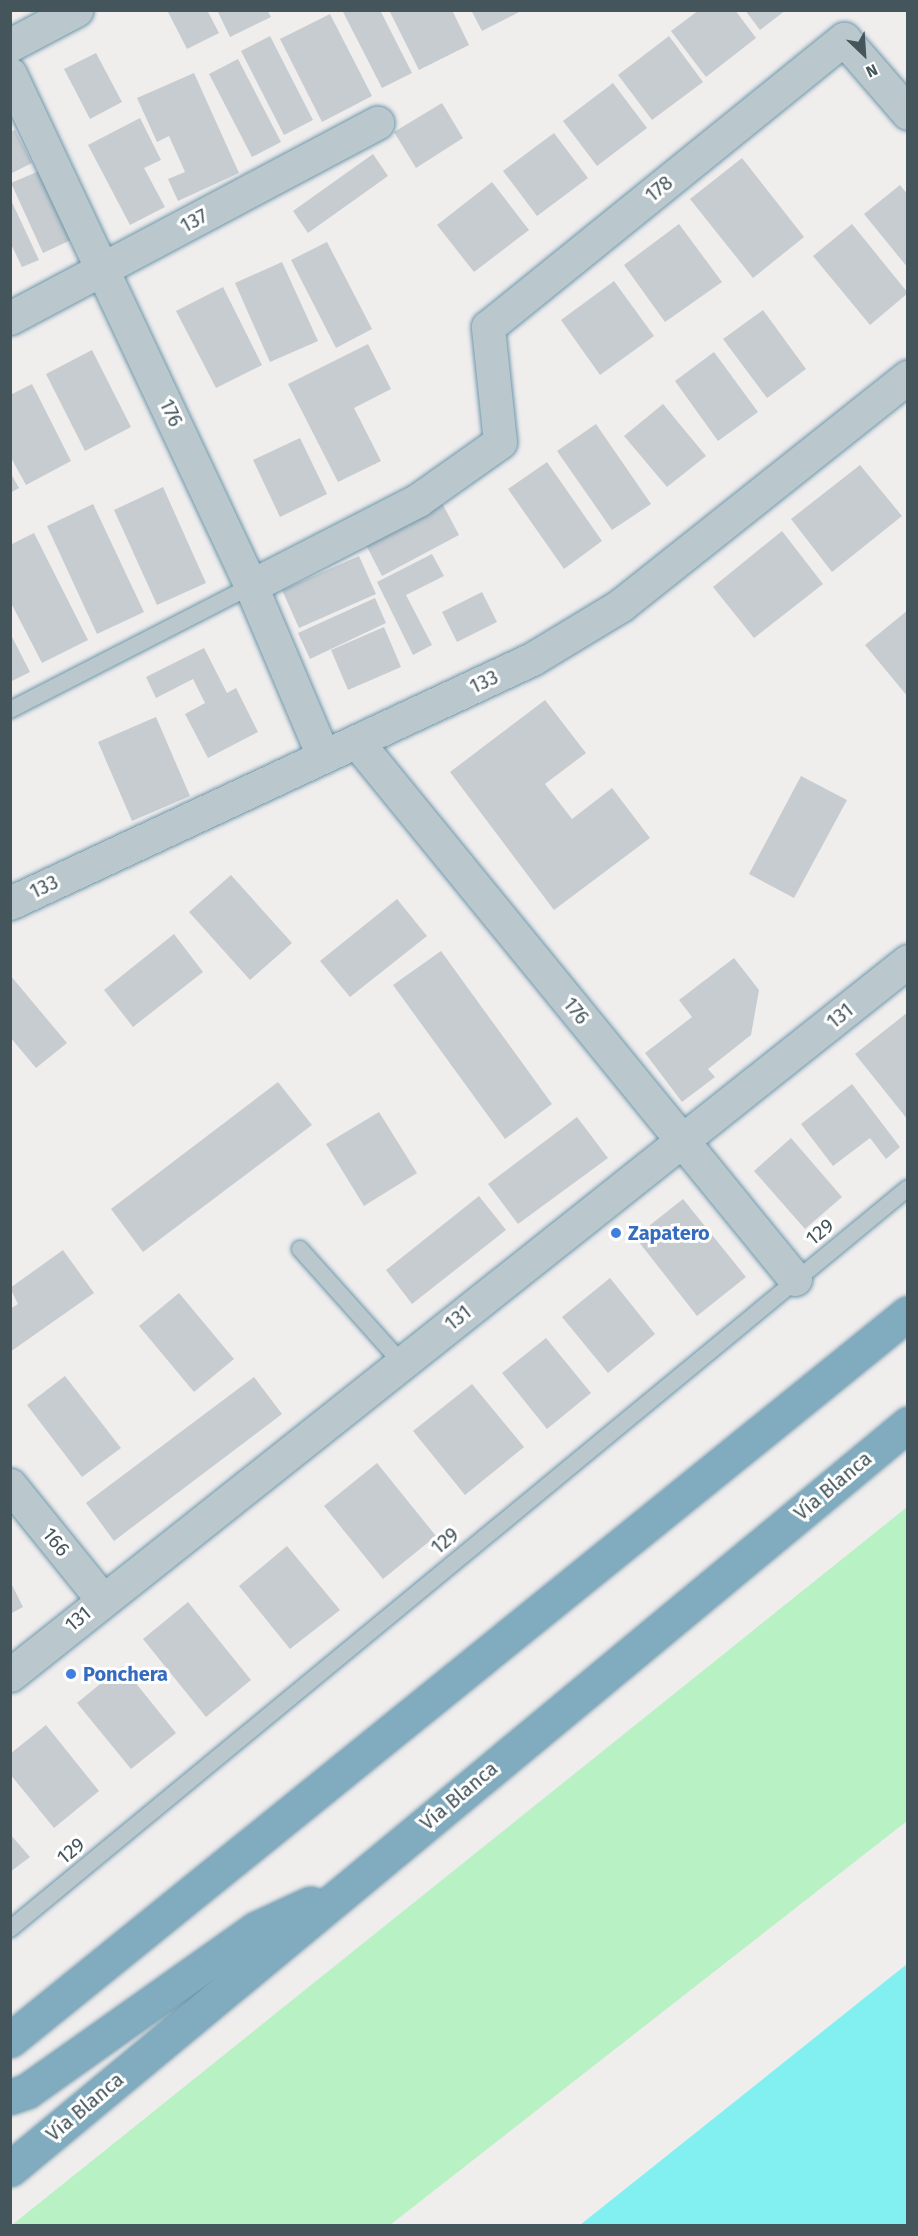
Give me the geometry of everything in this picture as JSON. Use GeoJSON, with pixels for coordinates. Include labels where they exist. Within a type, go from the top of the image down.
{"type":"FeatureCollection","features":[{"type":"Feature","properties":{"kind":"highway"},"geometry":{"type":"LineString","coordinates":[[10,2040],[908,1313]]}},
{"type":"Feature","properties":{"kind":"highway","name":"Vía Blanca"},"geometry":{"type":"LineString","coordinates":[[10,2169],[908,1424]]}},
{"type":"Feature","properties":{"kind":"highway"},"geometry":{"type":"LineString","coordinates":[[10,2097],[27,2091],[256,1929],[350,1886]]}},
{"type":"Feature","properties":{"kind":"street"},"geometry":{"type":"LineString","coordinates":[[10,45],[76,10]]}},
{"type":"Feature","properties":{"kind":"street","name":"178"},"geometry":{"type":"LineString","coordinates":[[251,586],[417,500],[500,442],[488,327],[843,39],[908,113]]}},
{"type":"Feature","properties":{"kind":"street","name":"176"},"geometry":{"type":"LineString","coordinates":[[10,74],[104,269],[251,586],[323,756]]}},
{"type":"Feature","properties":{"kind":"street","name":"137"},"geometry":{"type":"LineString","coordinates":[[10,318],[377,123]]}},
{"type":"Feature","properties":{"kind":"street","name":"133"},"geometry":{"type":"LineString","coordinates":[[10,903],[532,659],[621,605],[908,376]]}},
{"type":"Feature","properties":{"kind":"street","name":"176"},"geometry":{"type":"LineString","coordinates":[[357,742],[795,1279]]}},
{"type":"Feature","properties":{"kind":"street","name":"131"},"geometry":{"type":"LineString","coordinates":[[10,1675],[102,1599],[401,1362],[684,1143],[908,962]]}},
{"type":"Feature","properties":{"kind":"street","name":"166"},"geometry":{"type":"LineString","coordinates":[[10,1485],[102,1599]]}},
{"type":"Feature","properties":{"kind":"lane"},"geometry":{"type":"LineString","coordinates":[[10,710],[251,586]]}},
{"type":"Feature","properties":{"kind":"lane","name":"129"},"geometry":{"type":"LineString","coordinates":[[10,1929],[908,1188]]}},
{"type":"Feature","properties":{"kind":"lane"},"geometry":{"type":"LineString","coordinates":[[300,1249],[401,1362]]}},
{"type":"Feature","properties":{"kind":"green space"},"geometry":{"type":"Polygon","coordinates":[[[907,1507],[907,1821],[390,2225],[12,2225],[907,1507]]]}},
{"type":"Feature","properties":{"kind":"water"},"geometry":{"type":"Polygon","coordinates":[[[907,1964],[907,2225],[580,2225],[907,1964]]]}},
{"type":"Feature","properties":{"kind":"building"},"geometry":{"type":"Polygon","coordinates":[[[167,10],[207,10],[219,33],[187,49],[167,10]]]}},
{"type":"Feature","properties":{"kind":"building"},"geometry":{"type":"Polygon","coordinates":[[[217,10],[267,10],[271,17],[230,37],[217,10]]]}},
{"type":"Feature","properties":{"kind":"building"},"geometry":{"type":"Polygon","coordinates":[[[342,10],[380,10],[412,73],[382,88],[342,10]]]}},
{"type":"Feature","properties":{"kind":"building"},"geometry":{"type":"Polygon","coordinates":[[[389,10],[452,10],[469,45],[419,70],[389,10]]]}},
{"type":"Feature","properties":{"kind":"building"},"geometry":{"type":"Polygon","coordinates":[[[471,10],[523,10],[482,31],[471,10]]]}},
{"type":"Feature","properties":{"kind":"building"},"geometry":{"type":"Polygon","coordinates":[[[699,10],[735,10],[756,38],[706,77],[671,31],[699,10]]]}},
{"type":"Feature","properties":{"kind":"building"},"geometry":{"type":"Polygon","coordinates":[[[745,10],[786,10],[760,30],[745,10]]]}},
{"type":"Feature","properties":{"kind":"building"},"geometry":{"type":"Polygon","coordinates":[[[330,14],[372,96],[322,122],[280,39],[330,14]]]}},
{"type":"Feature","properties":{"kind":"building"},"geometry":{"type":"Polygon","coordinates":[[[270,36],[313,120],[284,135],[241,51],[270,36]]]}},
{"type":"Feature","properties":{"kind":"building"},"geometry":{"type":"Polygon","coordinates":[[[669,36],[703,82],[652,120],[618,75],[669,36]]]}},
{"type":"Feature","properties":{"kind":"building"},"geometry":{"type":"Polygon","coordinates":[[[96,53],[122,102],[90,119],[64,69],[96,53]]]}},
{"type":"Feature","properties":{"kind":"building"},"geometry":{"type":"Polygon","coordinates":[[[238,59],[281,142],[252,157],[209,74],[238,59]]]}},
{"type":"Feature","properties":{"kind":"building"},"geometry":{"type":"Polygon","coordinates":[[[194,73],[239,173],[178,201],[168,179],[185,172],[169,136],[157,142],[137,98],[194,73]]]}},
{"type":"Feature","properties":{"kind":"building"},"geometry":{"type":"Polygon","coordinates":[[[613,83],[647,128],[597,166],[563,121],[613,83]]]}},
{"type":"Feature","properties":{"kind":"building"},"geometry":{"type":"Polygon","coordinates":[[[442,103],[463,138],[416,168],[394,132],[442,103]]]}},
{"type":"Feature","properties":{"kind":"building"},"geometry":{"type":"Polygon","coordinates":[[[140,118],[161,160],[144,168],[165,207],[130,225],[88,145],[140,118]]]}},
{"type":"Feature","properties":{"kind":"building"},"geometry":{"type":"Polygon","coordinates":[[[15,130],[32,163],[10,174],[10,132],[15,130]]]}},
{"type":"Feature","properties":{"kind":"building"},"geometry":{"type":"Polygon","coordinates":[[[554,133],[588,178],[537,216],[503,171],[554,133]]]}},
{"type":"Feature","properties":{"kind":"building"},"geometry":{"type":"Polygon","coordinates":[[[373,154],[388,176],[308,233],[293,211],[373,154]]]}},
{"type":"Feature","properties":{"kind":"building"},"geometry":{"type":"Polygon","coordinates":[[[742,158],[804,237],[753,278],[690,199],[742,158]]]}},
{"type":"Feature","properties":{"kind":"building"},"geometry":{"type":"Polygon","coordinates":[[[39,171],[71,240],[43,253],[11,183],[39,171]]]}},
{"type":"Feature","properties":{"kind":"building"},"geometry":{"type":"Polygon","coordinates":[[[492,182],[529,230],[474,272],[437,225],[492,182]]]}},
{"type":"Feature","properties":{"kind":"building"},"geometry":{"type":"Polygon","coordinates":[[[900,185],[908,195],[908,268],[864,214],[900,185]]]}},
{"type":"Feature","properties":{"kind":"building"},"geometry":{"type":"Polygon","coordinates":[[[10,198],[39,260],[22,267],[10,242],[10,198]]]}},
{"type":"Feature","properties":{"kind":"building"},"geometry":{"type":"Polygon","coordinates":[[[679,224],[722,282],[665,322],[624,265],[679,224]]]}},
{"type":"Feature","properties":{"kind":"building"},"geometry":{"type":"Polygon","coordinates":[[[852,224],[908,293],[870,325],[813,256],[852,224]]]}},
{"type":"Feature","properties":{"kind":"building"},"geometry":{"type":"Polygon","coordinates":[[[327,242],[372,329],[336,348],[291,260],[327,242]]]}},
{"type":"Feature","properties":{"kind":"building"},"geometry":{"type":"Polygon","coordinates":[[[282,262],[318,341],[270,362],[235,283],[282,262]]]}},
{"type":"Feature","properties":{"kind":"building"},"geometry":{"type":"Polygon","coordinates":[[[614,281],[654,336],[600,375],[561,320],[614,281]]]}},
{"type":"Feature","properties":{"kind":"building"},"geometry":{"type":"Polygon","coordinates":[[[223,287],[262,365],[216,388],[176,311],[223,287]]]}},
{"type":"Feature","properties":{"kind":"building"},"geometry":{"type":"Polygon","coordinates":[[[763,310],[806,369],[767,398],[723,339],[763,310]]]}},
{"type":"Feature","properties":{"kind":"building"},"geometry":{"type":"Polygon","coordinates":[[[368,344],[391,389],[354,408],[381,461],[338,482],[288,384],[368,344]]]}},
{"type":"Feature","properties":{"kind":"building"},"geometry":{"type":"Polygon","coordinates":[[[92,350],[131,427],[85,451],[46,374],[92,350]]]}},
{"type":"Feature","properties":{"kind":"building"},"geometry":{"type":"Polygon","coordinates":[[[714,352],[758,412],[718,441],[675,381],[714,352]]]}},
{"type":"Feature","properties":{"kind":"building"},"geometry":{"type":"Polygon","coordinates":[[[32,384],[71,461],[26,485],[10,456],[10,395],[32,384]]]}},
{"type":"Feature","properties":{"kind":"building"},"geometry":{"type":"Polygon","coordinates":[[[663,404],[706,456],[667,487],[624,436],[663,404]]]}},
{"type":"Feature","properties":{"kind":"building"},"geometry":{"type":"Polygon","coordinates":[[[596,424],[651,504],[612,530],[557,451],[596,424]]]}},
{"type":"Feature","properties":{"kind":"building"},"geometry":{"type":"Polygon","coordinates":[[[300,438],[327,494],[280,517],[253,460],[300,438]]]}},
{"type":"Feature","properties":{"kind":"building"},"geometry":{"type":"Polygon","coordinates":[[[547,462],[602,541],[564,569],[508,489],[547,462]]]}},
{"type":"Feature","properties":{"kind":"building"},"geometry":{"type":"Polygon","coordinates":[[[860,465],[902,516],[832,572],[791,519],[860,465]]]}},
{"type":"Feature","properties":{"kind":"building"},"geometry":{"type":"Polygon","coordinates":[[[10,472],[19,488],[10,493],[10,472]]]}},
{"type":"Feature","properties":{"kind":"building"},"geometry":{"type":"Polygon","coordinates":[[[163,487],[206,583],[157,605],[114,510],[163,487]]]}},
{"type":"Feature","properties":{"kind":"building"},"geometry":{"type":"Polygon","coordinates":[[[442,503],[459,535],[382,576],[365,543],[442,503]]]}},
{"type":"Feature","properties":{"kind":"building"},"geometry":{"type":"Polygon","coordinates":[[[93,504],[144,612],[97,634],[47,526],[93,504]]]}},
{"type":"Feature","properties":{"kind":"building"},"geometry":{"type":"Polygon","coordinates":[[[782,531],[823,584],[754,638],[713,587],[782,531]]]}},
{"type":"Feature","properties":{"kind":"building"},"geometry":{"type":"Polygon","coordinates":[[[34,533],[88,640],[42,663],[10,601],[10,545],[34,533]]]}},
{"type":"Feature","properties":{"kind":"building"},"geometry":{"type":"Polygon","coordinates":[[[432,554],[444,576],[406,595],[432,645],[413,655],[377,582],[432,554]]]}},
{"type":"Feature","properties":{"kind":"building"},"geometry":{"type":"Polygon","coordinates":[[[359,556],[376,594],[299,628],[282,590],[359,556]]]}},
{"type":"Feature","properties":{"kind":"building"},"geometry":{"type":"Polygon","coordinates":[[[482,592],[497,622],[457,642],[442,612],[482,592]]]}},
{"type":"Feature","properties":{"kind":"building"},"geometry":{"type":"Polygon","coordinates":[[[375,598],[386,623],[310,659],[298,633],[375,598]]]}},
{"type":"Feature","properties":{"kind":"building"},"geometry":{"type":"Polygon","coordinates":[[[908,610],[908,697],[865,645],[908,610]]]}},
{"type":"Feature","properties":{"kind":"building"},"geometry":{"type":"Polygon","coordinates":[[[384,627],[401,667],[348,690],[331,650],[384,627]]]}},
{"type":"Feature","properties":{"kind":"building"},"geometry":{"type":"Polygon","coordinates":[[[10,633],[30,672],[10,682],[10,633]]]}},
{"type":"Feature","properties":{"kind":"building"},"geometry":{"type":"Polygon","coordinates":[[[204,648],[227,693],[236,688],[258,732],[208,758],[185,714],[205,703],[193,679],[156,698],[146,677],[204,648]]]}},
{"type":"Feature","properties":{"kind":"building"},"geometry":{"type":"Polygon","coordinates":[[[545,700],[586,753],[545,784],[572,819],[612,788],[650,838],[554,910],[450,772],[545,700]]]}},
{"type":"Feature","properties":{"kind":"building"},"geometry":{"type":"Polygon","coordinates":[[[156,717],[190,796],[132,821],[98,742],[156,717]]]}},
{"type":"Feature","properties":{"kind":"building"},"geometry":{"type":"Polygon","coordinates":[[[801,776],[847,800],[794,898],[749,874],[801,776]]]}},
{"type":"Feature","properties":{"kind":"building"},"geometry":{"type":"Polygon","coordinates":[[[231,875],[292,943],[250,980],[189,912],[231,875]]]}},
{"type":"Feature","properties":{"kind":"building"},"geometry":{"type":"Polygon","coordinates":[[[397,899],[427,936],[350,997],[320,961],[397,899]]]}},
{"type":"Feature","properties":{"kind":"building"},"geometry":{"type":"Polygon","coordinates":[[[174,934],[203,972],[133,1027],[104,990],[174,934]]]}},
{"type":"Feature","properties":{"kind":"building"},"geometry":{"type":"Polygon","coordinates":[[[441,951],[552,1104],[505,1139],[393,985],[441,951]]]}},
{"type":"Feature","properties":{"kind":"building"},"geometry":{"type":"Polygon","coordinates":[[[734,958],[759,990],[751,1035],[708,1069],[715,1077],[682,1102],[645,1053],[692,1017],[679,1000],[734,958]]]}},
{"type":"Feature","properties":{"kind":"building"},"geometry":{"type":"Polygon","coordinates":[[[10,975],[67,1043],[36,1068],[10,1037],[10,975]]]}},
{"type":"Feature","properties":{"kind":"building"},"geometry":{"type":"Polygon","coordinates":[[[908,1012],[908,1120],[855,1054],[908,1012]]]}},
{"type":"Feature","properties":{"kind":"building"},"geometry":{"type":"Polygon","coordinates":[[[278,1082],[312,1125],[143,1252],[111,1209],[278,1082]]]}},
{"type":"Feature","properties":{"kind":"building"},"geometry":{"type":"Polygon","coordinates":[[[852,1084],[900,1147],[886,1159],[870,1138],[833,1166],[801,1124],[852,1084]]]}},
{"type":"Feature","properties":{"kind":"building"},"geometry":{"type":"Polygon","coordinates":[[[379,1112],[417,1173],[364,1206],[326,1144],[379,1112]]]}},
{"type":"Feature","properties":{"kind":"building"},"geometry":{"type":"Polygon","coordinates":[[[577,1117],[608,1158],[518,1224],[488,1184],[577,1117]]]}},
{"type":"Feature","properties":{"kind":"building"},"geometry":{"type":"Polygon","coordinates":[[[791,1138],[842,1197],[805,1229],[754,1171],[791,1138]]]}},
{"type":"Feature","properties":{"kind":"building"},"geometry":{"type":"Polygon","coordinates":[[[479,1196],[506,1230],[412,1304],[386,1270],[479,1196]]]}},
{"type":"Feature","properties":{"kind":"building"},"geometry":{"type":"Polygon","coordinates":[[[683,1199],[746,1277],[697,1316],[635,1237],[683,1199]]]}},
{"type":"Feature","properties":{"kind":"building"},"geometry":{"type":"Polygon","coordinates":[[[63,1250],[94,1293],[10,1352],[10,1309],[18,1304],[10,1288],[63,1250]]]}},
{"type":"Feature","properties":{"kind":"building"},"geometry":{"type":"Polygon","coordinates":[[[610,1278],[655,1334],[608,1373],[562,1317],[610,1278]]]}},
{"type":"Feature","properties":{"kind":"building"},"geometry":{"type":"Polygon","coordinates":[[[179,1293],[234,1359],[194,1392],[139,1326],[179,1293]]]}},
{"type":"Feature","properties":{"kind":"building"},"geometry":{"type":"Polygon","coordinates":[[[546,1338],[591,1393],[547,1429],[502,1373],[546,1338]]]}},
{"type":"Feature","properties":{"kind":"building"},"geometry":{"type":"Polygon","coordinates":[[[65,1376],[121,1448],[82,1477],[27,1405],[65,1376]]]}},
{"type":"Feature","properties":{"kind":"building"},"geometry":{"type":"Polygon","coordinates":[[[254,1377],[282,1414],[114,1541],[86,1503],[254,1377]]]}},
{"type":"Feature","properties":{"kind":"building"},"geometry":{"type":"Polygon","coordinates":[[[472,1384],[524,1447],[465,1495],[413,1431],[472,1384]]]}},
{"type":"Feature","properties":{"kind":"building"},"geometry":{"type":"Polygon","coordinates":[[[377,1463],[436,1536],[383,1579],[324,1506],[377,1463]]]}},
{"type":"Feature","properties":{"kind":"building"},"geometry":{"type":"Polygon","coordinates":[[[287,1546],[340,1610],[290,1649],[239,1586],[287,1546]]]}},
{"type":"Feature","properties":{"kind":"building"},"geometry":{"type":"Polygon","coordinates":[[[10,1581],[23,1607],[10,1614],[10,1581]]]}},
{"type":"Feature","properties":{"kind":"building"},"geometry":{"type":"Polygon","coordinates":[[[188,1602],[251,1680],[206,1717],[143,1639],[188,1602]]]}},
{"type":"Feature","properties":{"kind":"building"},"geometry":{"type":"Polygon","coordinates":[[[122,1666],[176,1733],[131,1769],[77,1703],[122,1666]]]}},
{"type":"Feature","properties":{"kind":"building"},"geometry":{"type":"Polygon","coordinates":[[[46,1725],[99,1791],[54,1828],[10,1774],[10,1754],[46,1725]]]}},
{"type":"Feature","properties":{"kind":"building"},"geometry":{"type":"Polygon","coordinates":[[[10,1834],[30,1857],[10,1872],[10,1834]]]}},
{"type":"Feature","properties":{"kind":"place","name":"Zapatero"},"geometry":{"type":"Point","coordinates":[616,1233]}},
{"type":"Feature","properties":{"kind":"place","name":"Ponchera"},"geometry":{"type":"Point","coordinates":[71,1674]}}]}
